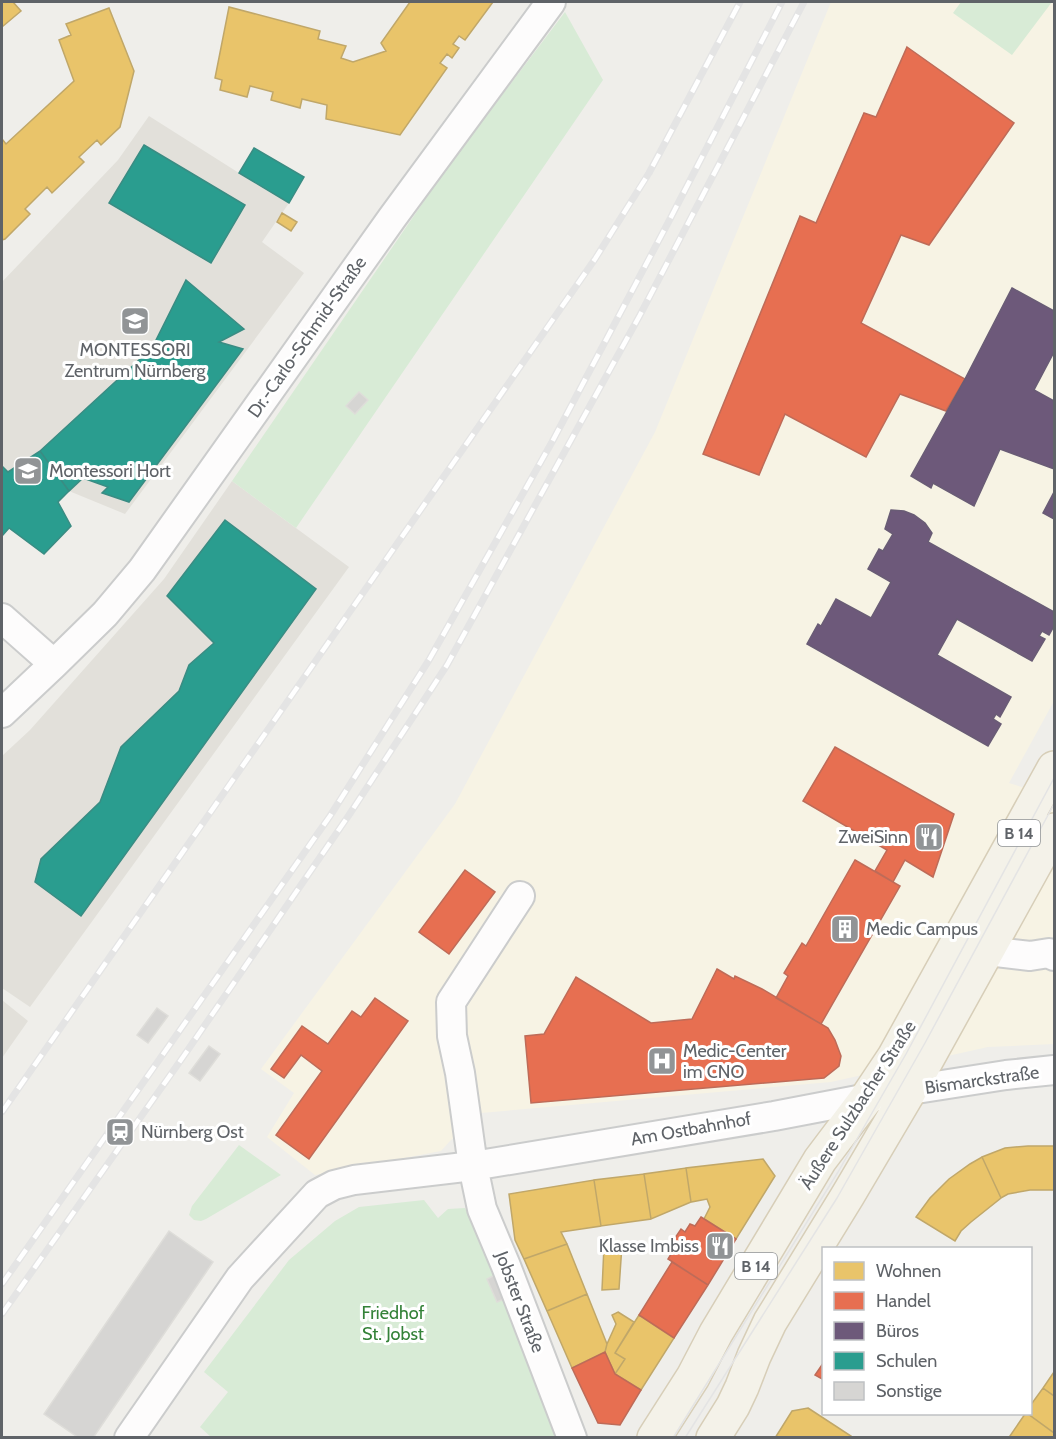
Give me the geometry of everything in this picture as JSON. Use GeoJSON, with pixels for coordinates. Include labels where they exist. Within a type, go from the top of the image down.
{"type":"FeatureCollection","features":[{"type":"Feature","properties":{"kind":"main road","name":"Äußere Sulzbacher Straße"},"geometry":{"type":"LineString","coordinates":[[654,1437],[693,1377],[716,1333],[820,1160],[894,1057],[1054,768]]}},
{"type":"Feature","properties":{"kind":"main road","name":"Äußere Sulzbacher Straße"},"geometry":{"type":"LineString","coordinates":[[713,1437],[733,1406],[770,1322],[910,1090],[1054,830]]}},
{"type":"Feature","properties":{"kind":"street","name":"Dr.-Carlo-Schmid-Straße"},"geometry":{"type":"LineString","coordinates":[[2,713],[105,614],[142,570],[392,218],[551,2]]}},
{"type":"Feature","properties":{"kind":"street"},"geometry":{"type":"LineString","coordinates":[[2,618],[54,664]]}},
{"type":"Feature","properties":{"kind":"street"},"geometry":{"type":"LineString","coordinates":[[473,1166],[460,1073],[452,1036],[451,1002],[520,896]]}},
{"type":"Feature","properties":{"kind":"street"},"geometry":{"type":"LineString","coordinates":[[988,951],[1030,956],[1049,953],[1054,956]]}},
{"type":"Feature","properties":{"kind":"street","name":"Bismarckstraße"},"geometry":{"type":"LineString","coordinates":[[910,1090],[1006,1074],[1054,1070]]}},
{"type":"Feature","properties":{"kind":"street","name":"Am Ostbahnhof"},"geometry":{"type":"LineString","coordinates":[[129,1437],[240,1278],[317,1194],[334,1185],[354,1180],[473,1166],[774,1116],[910,1090]]}},
{"type":"Feature","properties":{"kind":"street","name":"Jobster Straße"},"geometry":{"type":"LineString","coordinates":[[473,1166],[482,1209],[572,1437]]}},
{"type":"Feature","properties":{"kind":"shaded area"},"geometry":{"type":"Polygon","coordinates":[[[831,2],[1054,2],[1054,701],[1009,783],[1054,797],[1054,1044],[988,1047],[831,1082],[481,1113],[441,1151],[315,1175],[267,1137],[294,1093],[261,1069],[455,804],[655,432],[831,2]]]}},
{"type":"Feature","properties":{"kind":"shaded area","name":"MONTESSORI Zentrum Nürnberg"},"geometry":{"type":"Polygon","coordinates":[[[149,116],[289,203],[262,242],[304,273],[125,514],[69,491],[58,502],[71,526],[44,554],[10,528],[2,536],[2,282],[118,160],[149,116]]]}},
{"type":"Feature","properties":{"kind":"shaded area"},"geometry":{"type":"Polygon","coordinates":[[[232,481],[349,567],[30,1007],[2,988],[2,756],[30,730],[164,579],[232,481]]]}},
{"type":"Feature","properties":{"kind":"shaded area"},"geometry":{"type":"Polygon","coordinates":[[[2,1000],[28,1021],[2,1058],[2,1000]]]}},
{"type":"Feature","properties":{"kind":"green space"},"geometry":{"type":"Polygon","coordinates":[[[961,2],[1052,2],[1012,55],[953,13],[961,2]]]}},
{"type":"Feature","properties":{"kind":"green space"},"geometry":{"type":"Polygon","coordinates":[[[565,12],[603,80],[296,528],[232,481],[446,169],[565,12]]]}},
{"type":"Feature","properties":{"kind":"green space"},"geometry":{"type":"Polygon","coordinates":[[[239,1145],[281,1175],[206,1219],[194,1220],[189,1215],[192,1206],[239,1145]]]}},
{"type":"Feature","properties":{"kind":"green space","name":"Friedhof St. Jobst"},"geometry":{"type":"Polygon","coordinates":[[[424,1200],[438,1218],[448,1209],[465,1208],[499,1273],[566,1437],[212,1438],[200,1427],[228,1392],[204,1372],[289,1260],[335,1221],[359,1207],[424,1200]]]}},
{"type":"Feature","properties":{"kind":"building: Wohnen"},"geometry":{"type":"Polygon","coordinates":[[[2,2],[13,2],[21,11],[2,27],[2,2]]]}},
{"type":"Feature","properties":{"kind":"building: Wohnen"},"geometry":{"type":"Polygon","coordinates":[[[410,2],[493,2],[465,40],[459,36],[453,44],[459,48],[452,58],[447,54],[440,63],[447,68],[400,135],[326,119],[327,105],[302,99],[300,108],[271,100],[273,92],[250,86],[247,97],[220,90],[222,80],[215,78],[229,7],[320,31],[318,39],[346,46],[341,58],[353,62],[386,51],[381,43],[410,2]]]}},
{"type":"Feature","properties":{"kind":"building: Wohnen"},"geometry":{"type":"Polygon","coordinates":[[[109,8],[134,71],[120,127],[101,145],[97,140],[79,157],[84,162],[52,193],[47,187],[25,209],[30,214],[2,240],[2,139],[6,144],[74,81],[59,40],[71,35],[66,24],[109,8]]]}},
{"type":"Feature","properties":{"kind":"building: Wohnen"},"geometry":{"type":"Polygon","coordinates":[[[282,213],[297,222],[291,231],[277,222],[282,213]]]}},
{"type":"Feature","properties":{"kind":"building: Wohnen"},"geometry":{"type":"Polygon","coordinates":[[[1054,1146],[1054,1190],[1030,1190],[1008,1194],[1001,1198],[982,1157],[1005,1148],[1054,1146]]]}},
{"type":"Feature","properties":{"kind":"building: Wohnen"},"geometry":{"type":"Polygon","coordinates":[[[982,1157],[1001,1198],[961,1231],[955,1241],[916,1217],[930,1198],[949,1179],[982,1157]]]}},
{"type":"Feature","properties":{"kind":"building: Wohnen"},"geometry":{"type":"Polygon","coordinates":[[[763,1159],[775,1176],[736,1239],[704,1219],[710,1207],[707,1199],[691,1202],[686,1168],[763,1159]]]}},
{"type":"Feature","properties":{"kind":"building: Wohnen"},"geometry":{"type":"Polygon","coordinates":[[[686,1168],[691,1202],[651,1219],[644,1174],[686,1168]]]}},
{"type":"Feature","properties":{"kind":"building: Wohnen"},"geometry":{"type":"Polygon","coordinates":[[[644,1174],[651,1219],[601,1226],[594,1180],[644,1174]]]}},
{"type":"Feature","properties":{"kind":"building: Wohnen"},"geometry":{"type":"Polygon","coordinates":[[[594,1180],[601,1226],[561,1232],[567,1244],[524,1259],[515,1240],[509,1194],[594,1180]]]}},
{"type":"Feature","properties":{"kind":"building: Wohnen"},"geometry":{"type":"Polygon","coordinates":[[[567,1244],[587,1294],[547,1311],[524,1259],[567,1244]]]}},
{"type":"Feature","properties":{"kind":"building: Wohnen"},"geometry":{"type":"Polygon","coordinates":[[[622,1245],[619,1289],[602,1290],[604,1246],[622,1245]]]}},
{"type":"Feature","properties":{"kind":"building: Wohnen"},"geometry":{"type":"Polygon","coordinates":[[[587,1294],[607,1344],[605,1352],[572,1368],[547,1311],[587,1294]]]}},
{"type":"Feature","properties":{"kind":"building: Wohnen"},"geometry":{"type":"Polygon","coordinates":[[[618,1312],[634,1322],[615,1353],[625,1359],[615,1374],[605,1352],[616,1324],[612,1315],[618,1312]]]}},
{"type":"Feature","properties":{"kind":"building: Wohnen"},"geometry":{"type":"Polygon","coordinates":[[[639,1315],[674,1338],[641,1390],[615,1374],[625,1359],[615,1353],[639,1315]]]}},
{"type":"Feature","properties":{"kind":"building: Wohnen"},"geometry":{"type":"Polygon","coordinates":[[[1054,1372],[1054,1396],[1043,1388],[1054,1372]]]}},
{"type":"Feature","properties":{"kind":"building: Wohnen"},"geometry":{"type":"Polygon","coordinates":[[[1043,1388],[1054,1396],[1054,1433],[1029,1415],[1032,1415],[1032,1403],[1043,1388]]]}},
{"type":"Feature","properties":{"kind":"building: Wohnen"},"geometry":{"type":"Polygon","coordinates":[[[808,1408],[854,1438],[775,1438],[792,1411],[808,1408]]]}},
{"type":"Feature","properties":{"kind":"building: Wohnen"},"geometry":{"type":"Polygon","coordinates":[[[1024,1415],[1029,1415],[1054,1433],[1054,1438],[1012,1438],[1010,1436],[1024,1415]]]}},
{"type":"Feature","properties":{"kind":"building: Handel"},"geometry":{"type":"Polygon","coordinates":[[[907,47],[1014,123],[929,245],[901,235],[861,323],[965,379],[946,411],[900,394],[866,457],[785,414],[759,475],[703,454],[800,216],[816,223],[864,113],[876,117],[907,47]]]}},
{"type":"Feature","properties":{"kind":"building: Handel"},"geometry":{"type":"Polygon","coordinates":[[[835,747],[954,814],[933,877],[905,860],[893,882],[875,871],[887,850],[803,801],[835,747]]]}},
{"type":"Feature","properties":{"kind":"building: Handel","name":"Medic Campus"},"geometry":{"type":"Polygon","coordinates":[[[855,860],[900,886],[821,1024],[776,998],[788,976],[784,973],[802,943],[806,946],[855,860]]]}},
{"type":"Feature","properties":{"kind":"building: Handel"},"geometry":{"type":"Polygon","coordinates":[[[465,870],[495,892],[449,954],[419,932],[465,870]]]}},
{"type":"Feature","properties":{"kind":"building: Handel"},"geometry":{"type":"Polygon","coordinates":[[[717,969],[734,979],[735,976],[762,989],[828,1028],[841,1056],[839,1066],[824,1078],[531,1103],[525,1036],[544,1034],[576,977],[651,1023],[692,1019],[717,969]]]}},
{"type":"Feature","properties":{"kind":"building: Handel"},"geometry":{"type":"Polygon","coordinates":[[[375,998],[408,1021],[309,1159],[276,1135],[322,1071],[301,1055],[284,1078],[271,1069],[302,1026],[328,1044],[352,1011],[361,1017],[375,998]]]}},
{"type":"Feature","properties":{"kind":"building: Handel"},"geometry":{"type":"Polygon","coordinates":[[[701,1217],[736,1239],[708,1285],[668,1259],[676,1246],[671,1244],[681,1229],[685,1232],[690,1224],[695,1226],[701,1217]]]}},
{"type":"Feature","properties":{"kind":"building: Handel"},"geometry":{"type":"Polygon","coordinates":[[[672,1262],[708,1285],[674,1338],[639,1315],[672,1262]]]}},
{"type":"Feature","properties":{"kind":"building: Handel"},"geometry":{"type":"Polygon","coordinates":[[[605,1352],[615,1374],[641,1390],[620,1425],[598,1423],[572,1368],[605,1352]]]}},
{"type":"Feature","properties":{"kind":"building: Handel"},"geometry":{"type":"Polygon","coordinates":[[[822,1365],[822,1379],[815,1375],[822,1365]]]}},
{"type":"Feature","properties":{"kind":"building: Büros"},"geometry":{"type":"Polygon","coordinates":[[[1012,288],[1054,311],[1054,352],[1034,390],[1054,401],[1054,469],[1000,449],[974,506],[933,483],[931,488],[911,476],[1012,288]]]}},
{"type":"Feature","properties":{"kind":"building: Büros"},"geometry":{"type":"Polygon","coordinates":[[[1054,492],[1054,519],[1043,513],[1054,492]]]}},
{"type":"Feature","properties":{"kind":"building: Büros"},"geometry":{"type":"Polygon","coordinates":[[[891,510],[914,515],[925,523],[932,533],[928,542],[1054,612],[1054,626],[1049,635],[1042,631],[1039,636],[1045,639],[1032,661],[957,619],[937,655],[1011,697],[1000,717],[996,714],[993,719],[1001,724],[988,746],[807,644],[818,624],[821,626],[836,599],[871,618],[891,582],[868,569],[879,549],[883,551],[893,534],[885,529],[891,510]]]}},
{"type":"Feature","properties":{"kind":"building: Schulen"},"geometry":{"type":"Polygon","coordinates":[[[144,145],[245,205],[211,263],[109,203],[144,145]]]}},
{"type":"Feature","properties":{"kind":"building: Schulen"},"geometry":{"type":"Polygon","coordinates":[[[254,148],[304,177],[289,203],[239,173],[254,148]]]}},
{"type":"Feature","properties":{"kind":"building: Schulen"},"geometry":{"type":"Polygon","coordinates":[[[186,280],[244,329],[219,342],[243,349],[129,502],[102,493],[108,487],[83,478],[69,491],[40,451],[152,348],[186,280]]]}},
{"type":"Feature","properties":{"kind":"building: Schulen","name":"Montessori Hort"},"geometry":{"type":"Polygon","coordinates":[[[40,451],[69,491],[58,502],[71,526],[44,554],[9,528],[2,536],[2,466],[8,472],[40,451]]]}},
{"type":"Feature","properties":{"kind":"building: Schulen"},"geometry":{"type":"Polygon","coordinates":[[[225,520],[316,589],[81,916],[35,882],[41,859],[100,802],[121,747],[179,691],[189,665],[214,643],[167,596],[225,520]]]}},
{"type":"Feature","properties":{"kind":"building: Sonstige"},"geometry":{"type":"Polygon","coordinates":[[[359,392],[368,400],[355,414],[346,406],[359,392]]]}},
{"type":"Feature","properties":{"kind":"building: Sonstige"},"geometry":{"type":"Polygon","coordinates":[[[157,1008],[168,1016],[148,1043],[137,1035],[157,1008]]]}},
{"type":"Feature","properties":{"kind":"building: Sonstige"},"geometry":{"type":"Polygon","coordinates":[[[209,1046],[220,1054],[200,1081],[189,1073],[209,1046]]]}},
{"type":"Feature","properties":{"kind":"building: Sonstige"},"geometry":{"type":"Polygon","coordinates":[[[169,1231],[213,1262],[93,1438],[79,1438],[44,1414],[169,1231]]]}},
{"type":"Feature","properties":{"kind":"building: Sonstige"},"geometry":{"type":"Polygon","coordinates":[[[499,1273],[509,1297],[497,1302],[487,1279],[499,1273]]]}},
{"type":"Feature","properties":{"kind":"tram line"},"geometry":{"type":"LineString","coordinates":[[673,1438],[838,1172],[906,1054],[1054,778]]}},
{"type":"Feature","properties":{"kind":"tram line"},"geometry":{"type":"LineString","coordinates":[[685,1438],[837,1198],[925,1043],[1054,804]]}},
{"type":"Feature","properties":{"kind":"railway"},"geometry":{"type":"LineString","coordinates":[[2,1112],[595,259],[649,173],[740,2]]}},
{"type":"Feature","properties":{"kind":"railway"},"geometry":{"type":"LineString","coordinates":[[2,1284],[330,816],[429,660],[552,442],[782,2]]}},
{"type":"Feature","properties":{"kind":"railway"},"geometry":{"type":"LineString","coordinates":[[2,1314],[183,1057],[349,815],[447,665],[640,315],[804,2]]}},
{"type":"Feature","properties":{"kind":"place","name":"MONTESSORI Zentrum Nürnberg"},"geometry":{"type":"Point","coordinates":[135,321]}},
{"type":"Feature","properties":{"kind":"place","name":"Montessori Hort"},"geometry":{"type":"Point","coordinates":[28,471]}},
{"type":"Feature","properties":{"kind":"place","name":"ZweiSinn"},"geometry":{"type":"Point","coordinates":[929,837]}},
{"type":"Feature","properties":{"kind":"place","name":"Medic Campus"},"geometry":{"type":"Point","coordinates":[845,929]}},
{"type":"Feature","properties":{"kind":"place","name":"Medic-Center im CNO"},"geometry":{"type":"Point","coordinates":[662,1061]}},
{"type":"Feature","properties":{"kind":"place","name":"Nürnberg Ost"},"geometry":{"type":"Point","coordinates":[120,1132]}},
{"type":"Feature","properties":{"kind":"place","name":"Klasse Imbiss"},"geometry":{"type":"Point","coordinates":[720,1246]}}]}
